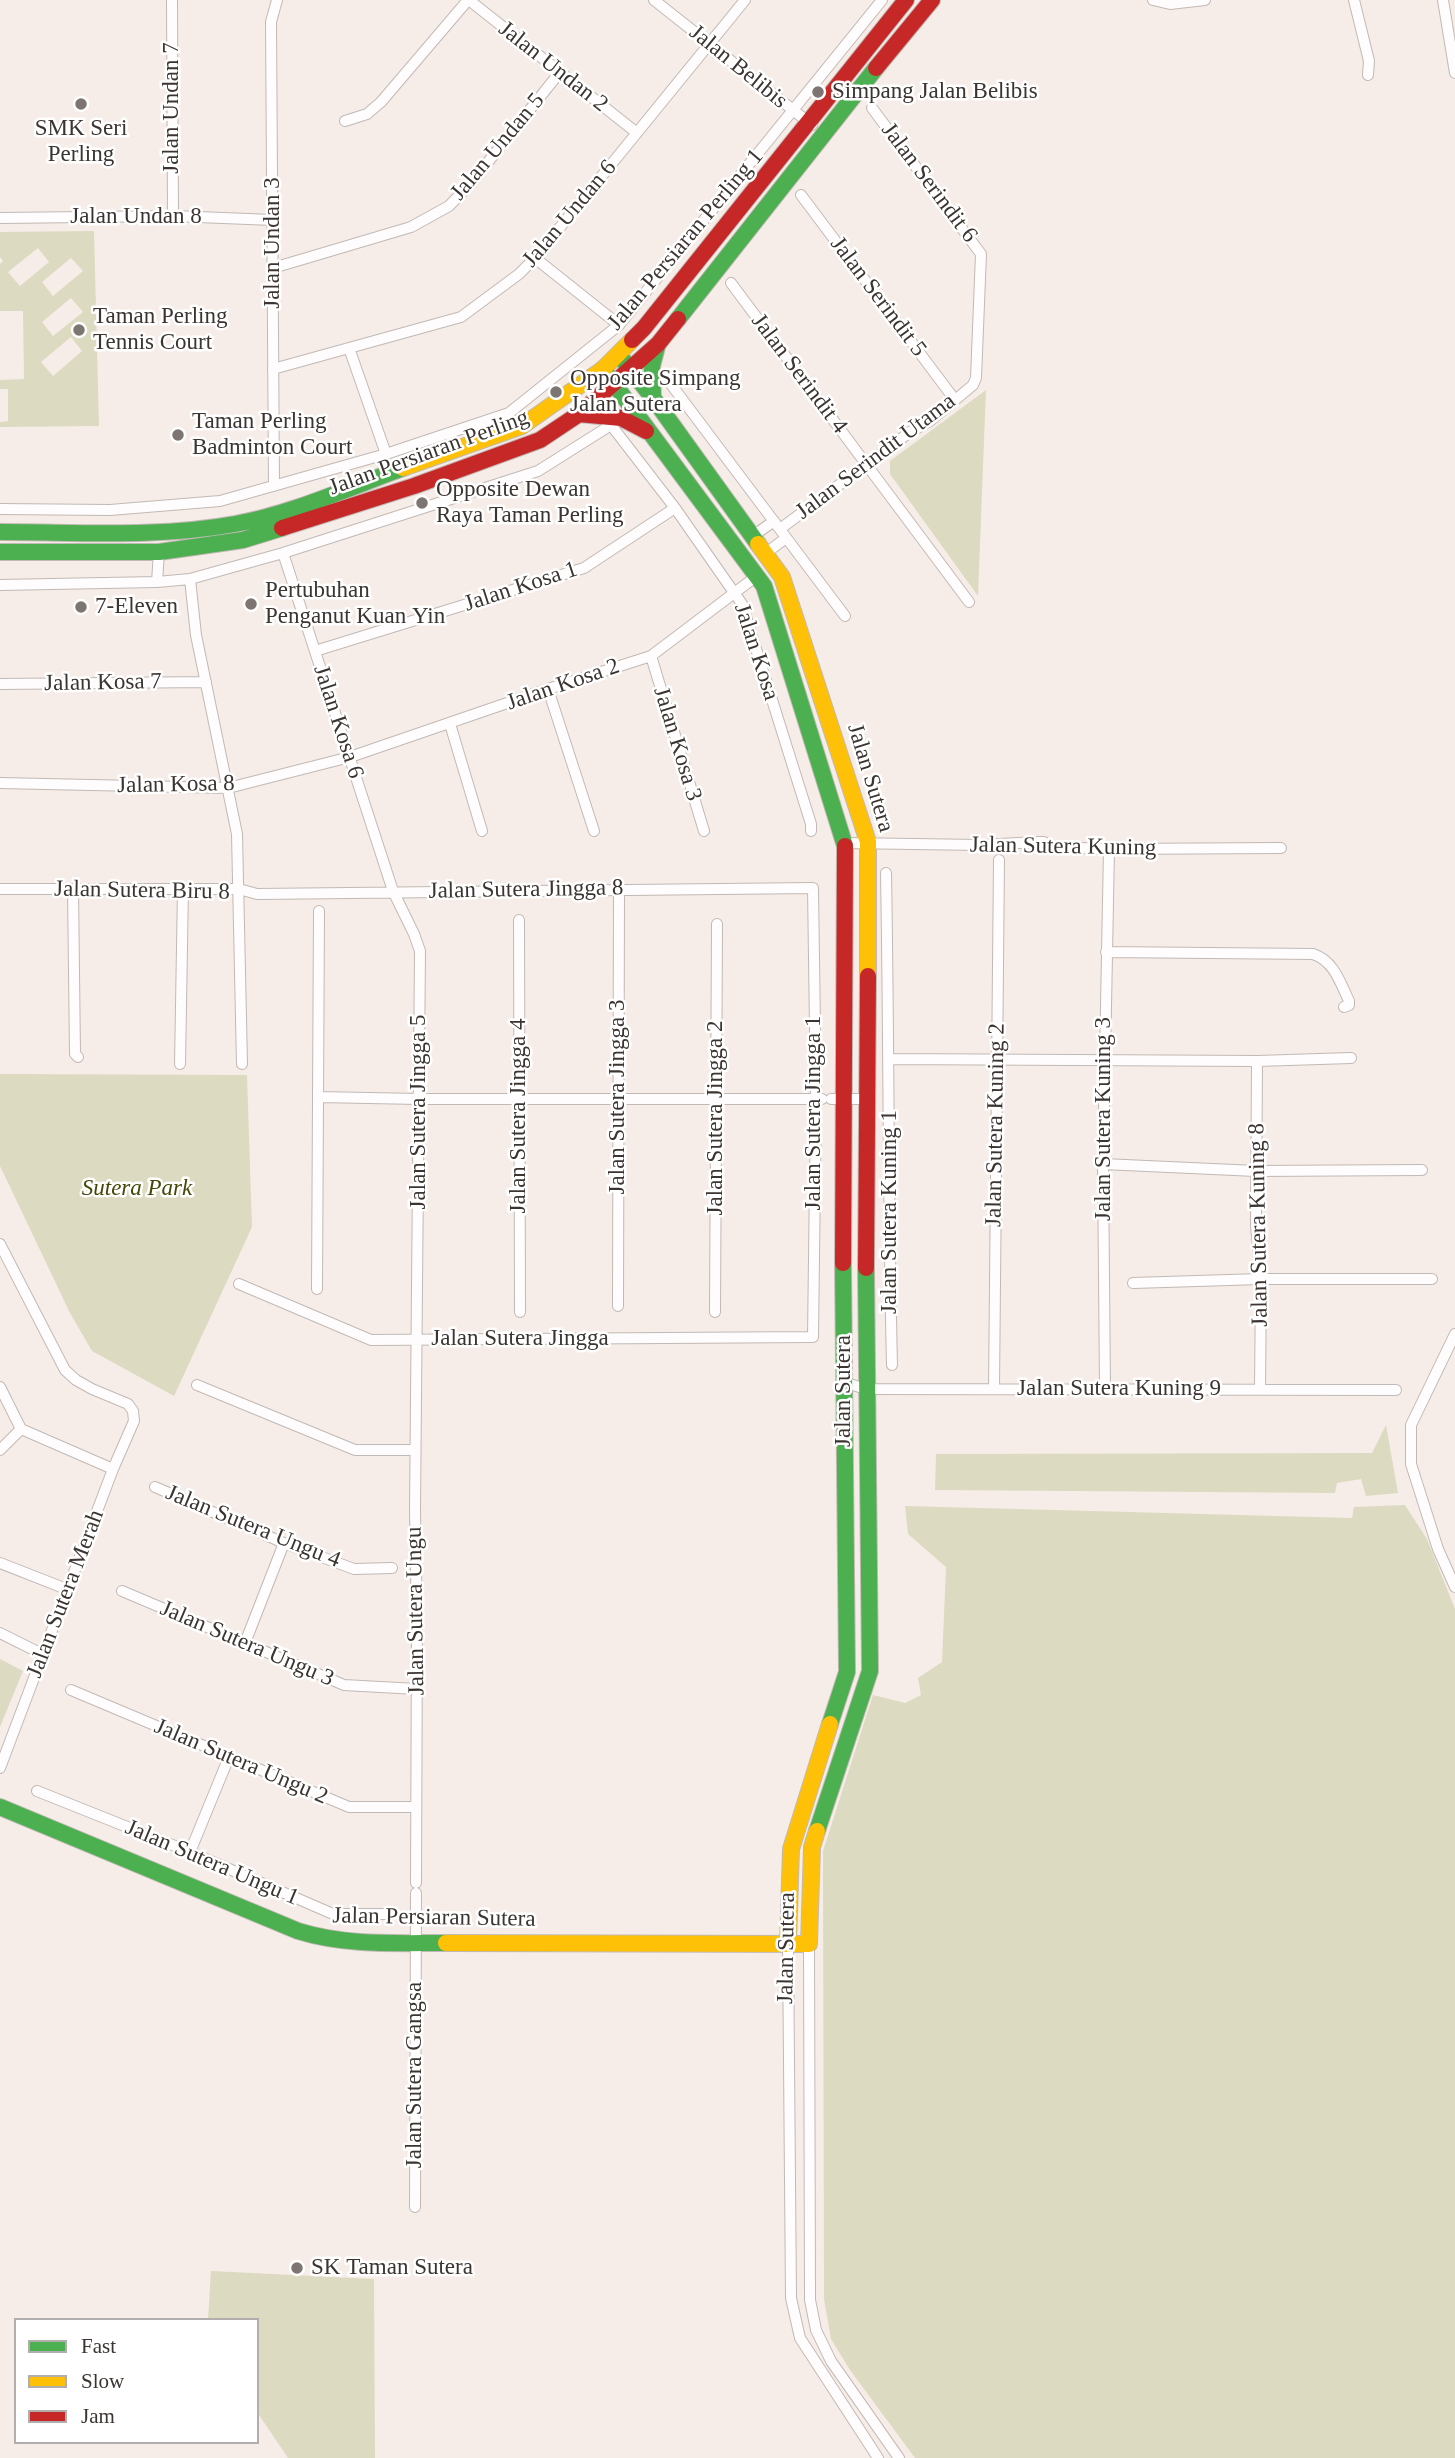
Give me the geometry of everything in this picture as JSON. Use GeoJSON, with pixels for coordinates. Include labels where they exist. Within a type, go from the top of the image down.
{"type":"FeatureCollection","features":[{"type":"Feature","properties":{"kind":"street","name":"Jalan Undan 7"},"geometry":{"type":"LineString","coordinates":[[172,0],[173,216]]}},
{"type":"Feature","properties":{"kind":"street","name":"Jalan Undan 3"},"geometry":{"type":"LineString","coordinates":[[274,486],[271,22],[277,0]]}},
{"type":"Feature","properties":{"kind":"street","name":"Jalan Undan 2"},"geometry":{"type":"LineString","coordinates":[[469,0],[637,133]]}},
{"type":"Feature","properties":{"kind":"street"},"geometry":{"type":"LineString","coordinates":[[345,121],[367,114],[381,102],[469,0]]}},
{"type":"Feature","properties":{"kind":"street","name":"Jalan Belibis"},"geometry":{"type":"LineString","coordinates":[[654,0],[823,133]]}},
{"type":"Feature","properties":{"kind":"street","name":"Jalan Undan 6"},"geometry":{"type":"LineString","coordinates":[[274,369],[461,317],[519,274],[535,258],[745,0]]}},
{"type":"Feature","properties":{"kind":"street","name":"Jalan Persiaran Perling 1"},"geometry":{"type":"LineString","coordinates":[[0,509],[110,510],[220,501],[386,454],[509,413],[619,325],[882,0]]}},
{"type":"Feature","properties":{"kind":"street","name":"Jalan Persiaran Perling"},"geometry":{"type":"LineString","coordinates":[[0,532],[164,533],[237,524],[522,426],[603,369],[644,328],[906,0]]}},
{"type":"Feature","properties":{"kind":"street","name":"Jalan Persiaran Perling"},"geometry":{"type":"LineString","coordinates":[[0,552],[159,552],[243,540],[414,486],[540,440],[579,414],[631,371],[658,344],[823,133],[932,0]]}},
{"type":"Feature","properties":{"kind":"street"},"geometry":{"type":"LineString","coordinates":[[1153,0],[1170,4],[1205,0]]}},
{"type":"Feature","properties":{"kind":"street"},"geometry":{"type":"LineString","coordinates":[[1354,0],[1369,61],[1368,75]]}},
{"type":"Feature","properties":{"kind":"street"},"geometry":{"type":"LineString","coordinates":[[1443,0],[1455,73]]}},
{"type":"Feature","properties":{"kind":"street","name":"Jalan Undan 5"},"geometry":{"type":"LineString","coordinates":[[273,268],[411,228],[449,206],[472,182],[560,72]]}},
{"type":"Feature","properties":{"kind":"street","name":"Jalan Serindit 6"},"geometry":{"type":"LineString","coordinates":[[872,108],[979,249],[981,260]]}},
{"type":"Feature","properties":{"kind":"street","name":"Jalan Serindit 5"},"geometry":{"type":"LineString","coordinates":[[801,195],[955,400]]}},
{"type":"Feature","properties":{"kind":"street","name":"Jalan Undan 8"},"geometry":{"type":"LineString","coordinates":[[0,218],[173,216],[273,220]]}},
{"type":"Feature","properties":{"kind":"street"},"geometry":{"type":"LineString","coordinates":[[535,258],[619,325]]}},
{"type":"Feature","properties":{"kind":"street","name":"Jalan Serindit Utama"},"geometry":{"type":"LineString","coordinates":[[780,529],[910,432],[930,421],[973,385],[976,377],[981,260]]}},
{"type":"Feature","properties":{"kind":"street","name":"Jalan Serindit 4"},"geometry":{"type":"LineString","coordinates":[[731,283],[969,602]]}},
{"type":"Feature","properties":{"kind":"street"},"geometry":{"type":"LineString","coordinates":[[653,398],[652,366],[658,344]]}},
{"type":"Feature","properties":{"kind":"street"},"geometry":{"type":"LineString","coordinates":[[349,348],[386,454]]}},
{"type":"Feature","properties":{"kind":"street","name":"Jalan Sutera"},"geometry":{"type":"LineString","coordinates":[[619,355],[782,577],[868,842],[866,1389],[870,1671],[812,1847],[810,2300],[816,2330],[831,2361],[899,2458]]}},
{"type":"Feature","properties":{"kind":"street","name":"Jalan Sutera"},"geometry":{"type":"LineString","coordinates":[[603,369],[764,586],[845,843],[828,1099],[843,1382],[847,1672],[791,1849],[788,1944],[791,2298],[800,2338],[878,2458]]}},
{"type":"Feature","properties":{"kind":"street"},"geometry":{"type":"LineString","coordinates":[[664,375],[845,616]]}},
{"type":"Feature","properties":{"kind":"street"},"geometry":{"type":"LineString","coordinates":[[579,414],[621,418],[638,425],[653,437]]}},
{"type":"Feature","properties":{"kind":"street","name":"Jalan Kosa"},"geometry":{"type":"LineString","coordinates":[[283,553],[538,471],[611,425],[617,429],[743,604],[811,831]]}},
{"type":"Feature","properties":{"kind":"street","name":"Jalan Kosa 1"},"geometry":{"type":"LineString","coordinates":[[315,651],[584,568],[675,508]]}},
{"type":"Feature","properties":{"kind":"street"},"geometry":{"type":"LineString","coordinates":[[753,536],[780,529]]}},
{"type":"Feature","properties":{"kind":"street"},"geometry":{"type":"LineString","coordinates":[[766,553],[780,529]]}},
{"type":"Feature","properties":{"kind":"street"},"geometry":{"type":"LineString","coordinates":[[158,582],[159,552]]}},
{"type":"Feature","properties":{"kind":"street"},"geometry":{"type":"LineString","coordinates":[[0,584],[158,582],[190,579],[283,553]]}},
{"type":"Feature","properties":{"kind":"street","name":"Jalan Kosa 6"},"geometry":{"type":"LineString","coordinates":[[283,553],[393,891]]}},
{"type":"Feature","properties":{"kind":"street","name":"Jalan Kosa 2"},"geometry":{"type":"LineString","coordinates":[[350,757],[548,688],[651,656],[758,575]]}},
{"type":"Feature","properties":{"kind":"street"},"geometry":{"type":"LineString","coordinates":[[190,579],[196,635],[237,834],[239,889]]}},
{"type":"Feature","properties":{"kind":"street","name":"Jalan Kosa 3"},"geometry":{"type":"LineString","coordinates":[[651,656],[704,831]]}},
{"type":"Feature","properties":{"kind":"street","name":"Jalan Kosa 7"},"geometry":{"type":"LineString","coordinates":[[0,684],[206,682]]}},
{"type":"Feature","properties":{"kind":"street"},"geometry":{"type":"LineString","coordinates":[[548,688],[594,831]]}},
{"type":"Feature","properties":{"kind":"street"},"geometry":{"type":"LineString","coordinates":[[450,724],[482,831]]}},
{"type":"Feature","properties":{"kind":"street","name":"Jalan Kosa 8"},"geometry":{"type":"LineString","coordinates":[[0,783],[228,788],[350,757]]}},
{"type":"Feature","properties":{"kind":"street","name":"Jalan Sutera Kuning"},"geometry":{"type":"LineString","coordinates":[[845,843],[981,845],[1044,842],[1051,847],[1109,849],[1281,848]]}},
{"type":"Feature","properties":{"kind":"street","name":"Jalan Sutera Kuning 3"},"geometry":{"type":"LineString","coordinates":[[1105,1389],[1103,1164],[1109,849]]}},
{"type":"Feature","properties":{"kind":"street","name":"Jalan Sutera Kuning 2"},"geometry":{"type":"LineString","coordinates":[[994,1389],[999,860]]}},
{"type":"Feature","properties":{"kind":"street","name":"Jalan Sutera Kuning 1"},"geometry":{"type":"LineString","coordinates":[[887,873],[890,1059],[888,1224],[892,1365]]}},
{"type":"Feature","properties":{"kind":"street","name":"Jalan Sutera Jingga 8"},"geometry":{"type":"LineString","coordinates":[[239,889],[257,894],[813,888]]}},
{"type":"Feature","properties":{"kind":"street","name":"Jalan Sutera Jingga 1"},"geometry":{"type":"LineString","coordinates":[[813,888],[828,1099],[813,1337]]}},
{"type":"Feature","properties":{"kind":"street","name":"Jalan Sutera Biru 8"},"geometry":{"type":"LineString","coordinates":[[0,889],[239,889],[242,1064]]}},
{"type":"Feature","properties":{"kind":"street"},"geometry":{"type":"LineString","coordinates":[[73,889],[75,1054],[78,1057]]}},
{"type":"Feature","properties":{"kind":"street"},"geometry":{"type":"LineString","coordinates":[[180,1064],[183,889]]}},
{"type":"Feature","properties":{"kind":"street","name":"Jalan Sutera Jingga 3"},"geometry":{"type":"LineString","coordinates":[[618,1306],[619,889]]}},
{"type":"Feature","properties":{"kind":"street","name":"Jalan Sutera Jingga 5"},"geometry":{"type":"LineString","coordinates":[[393,891],[420,951],[417,1339]]}},
{"type":"Feature","properties":{"kind":"street"},"geometry":{"type":"LineString","coordinates":[[317,1289],[319,911]]}},
{"type":"Feature","properties":{"kind":"street","name":"Jalan Sutera Jingga 4"},"geometry":{"type":"LineString","coordinates":[[519,920],[520,1312]]}},
{"type":"Feature","properties":{"kind":"street","name":"Jalan Sutera Jingga 2"},"geometry":{"type":"LineString","coordinates":[[715,1312],[717,924]]}},
{"type":"Feature","properties":{"kind":"street"},"geometry":{"type":"LineString","coordinates":[[1106,952],[1313,954],[1323,957],[1332,966],[1349,1001],[1349,1005],[1344,1007]]}},
{"type":"Feature","properties":{"kind":"street"},"geometry":{"type":"LineString","coordinates":[[890,1059],[1257,1061],[1351,1058]]}},
{"type":"Feature","properties":{"kind":"street","name":"Jalan Sutera Kuning 8"},"geometry":{"type":"LineString","coordinates":[[1257,1061],[1256,1226],[1261,1279],[1260,1390]]}},
{"type":"Feature","properties":{"kind":"street"},"geometry":{"type":"LineString","coordinates":[[319,1097],[867,1099]]}},
{"type":"Feature","properties":{"kind":"street"},"geometry":{"type":"LineString","coordinates":[[1103,1164],[1256,1171],[1422,1170]]}},
{"type":"Feature","properties":{"kind":"street","name":"Jalan Sutera Merah"},"geometry":{"type":"LineString","coordinates":[[0,1244],[65,1370],[84,1384],[128,1404],[133,1411],[134,1421],[113,1469],[0,1768]]}},
{"type":"Feature","properties":{"kind":"street"},"geometry":{"type":"LineString","coordinates":[[1133,1283],[1261,1279],[1432,1279]]}},
{"type":"Feature","properties":{"kind":"street","name":"Jalan Sutera Jingga"},"geometry":{"type":"LineString","coordinates":[[239,1284],[372,1340],[813,1337]]}},
{"type":"Feature","properties":{"kind":"street"},"geometry":{"type":"LineString","coordinates":[[1455,1334],[1411,1425],[1411,1464],[1438,1549],[1455,1587]]}},
{"type":"Feature","properties":{"kind":"street","name":"Jalan Sutera Ungu"},"geometry":{"type":"LineString","coordinates":[[415,1943],[417,1339]]}},
{"type":"Feature","properties":{"kind":"street","name":"Jalan Sutera Kuning 9"},"geometry":{"type":"LineString","coordinates":[[843,1382],[866,1389],[1396,1390]]}},
{"type":"Feature","properties":{"kind":"street"},"geometry":{"type":"LineString","coordinates":[[197,1385],[355,1450],[415,1450]]}},
{"type":"Feature","properties":{"kind":"street"},"geometry":{"type":"LineString","coordinates":[[0,1387],[21,1429],[113,1469]]}},
{"type":"Feature","properties":{"kind":"street"},"geometry":{"type":"LineString","coordinates":[[0,1450],[21,1429]]}},
{"type":"Feature","properties":{"kind":"street","name":"Jalan Sutera Ungu 4"},"geometry":{"type":"LineString","coordinates":[[155,1487],[284,1543],[354,1569],[392,1567]]}},
{"type":"Feature","properties":{"kind":"street"},"geometry":{"type":"LineString","coordinates":[[245,1643],[284,1543]]}},
{"type":"Feature","properties":{"kind":"street"},"geometry":{"type":"LineString","coordinates":[[0,1563],[69,1590]]}},
{"type":"Feature","properties":{"kind":"street","name":"Jalan Sutera Ungu 3"},"geometry":{"type":"LineString","coordinates":[[122,1591],[344,1685],[416,1689]]}},
{"type":"Feature","properties":{"kind":"street"},"geometry":{"type":"LineString","coordinates":[[0,1633],[42,1654]]}},
{"type":"Feature","properties":{"kind":"street","name":"Jalan Sutera Ungu 2"},"geometry":{"type":"LineString","coordinates":[[71,1690],[349,1807],[416,1807]]}},
{"type":"Feature","properties":{"kind":"street"},"geometry":{"type":"LineString","coordinates":[[190,1852],[229,1757]]}},
{"type":"Feature","properties":{"kind":"street","name":"Jalan Sutera Ungu 1"},"geometry":{"type":"LineString","coordinates":[[37,1791],[190,1852],[332,1914],[391,1914]]}},
{"type":"Feature","properties":{"kind":"street","name":"Jalan Persiaran Sutera"},"geometry":{"type":"LineString","coordinates":[[0,1807],[323,1939],[354,1943],[810,1944]]}},
{"type":"Feature","properties":{"kind":"street","name":"Jalan Sutera Gangsa"},"geometry":{"type":"LineString","coordinates":[[415,1943],[415,2207]]}},
{"type":"Feature","properties":{"kind":"green space","name":"Taman Perling Tennis Court"},"geometry":{"type":"Polygon","coordinates":[[[94,231],[99,426],[0,427],[0,422],[8,421],[8,389],[0,389],[0,380],[24,379],[23,311],[0,311],[0,264],[3,261],[0,257],[0,232],[94,231]],[[38,248],[8,272],[20,286],[49,262],[38,248]],[[71,258],[42,282],[53,296],[83,271],[71,258]],[[71,298],[42,322],[53,336],[83,312],[71,298]],[[71,337],[41,362],[53,376],[82,351],[71,337]]]}},
{"type":"Feature","properties":{"kind":"green space"},"geometry":{"type":"Polygon","coordinates":[[[986,390],[978,596],[890,474],[890,461],[986,390]]]}},
{"type":"Feature","properties":{"kind":"green space","name":"Sutera Park"},"geometry":{"type":"Polygon","coordinates":[[[0,1074],[247,1075],[252,1227],[174,1396],[92,1351],[70,1313],[0,1166],[0,1074]]]}},
{"type":"Feature","properties":{"kind":"green space"},"geometry":{"type":"Polygon","coordinates":[[[1386,1425],[1398,1493],[1366,1496],[1361,1479],[1337,1483],[1335,1493],[935,1490],[936,1454],[1372,1453],[1386,1425]]]}},
{"type":"Feature","properties":{"kind":"green space"},"geometry":{"type":"Polygon","coordinates":[[[1405,1505],[1427,1539],[1455,1609],[1455,2458],[915,2458],[850,2370],[831,2339],[824,2299],[823,1851],[873,1695],[905,1703],[921,1695],[918,1678],[942,1662],[946,1567],[908,1534],[905,1506],[1352,1518],[1354,1507],[1405,1505]]]}},
{"type":"Feature","properties":{"kind":"green space"},"geometry":{"type":"Polygon","coordinates":[[[0,1659],[23,1671],[0,1727],[0,1659]]]}},
{"type":"Feature","properties":{"kind":"green space"},"geometry":{"type":"Polygon","coordinates":[[[211,2271],[374,2279],[375,2458],[288,2458],[259,2415],[259,2318],[208,2318],[211,2271]]]}},
{"type":"Feature","properties":{"kind":"traffic: fast"},"geometry":{"type":"LineString","coordinates":[[678,319],[876,68]]}},
{"type":"Feature","properties":{"kind":"traffic: fast"},"geometry":{"type":"LineString","coordinates":[[653,398],[652,366],[657,347]]}},
{"type":"Feature","properties":{"kind":"traffic: fast"},"geometry":{"type":"LineString","coordinates":[[619,355],[758,544]]}},
{"type":"Feature","properties":{"kind":"traffic: fast"},"geometry":{"type":"LineString","coordinates":[[603,369],[764,586],[845,846]]}},
{"type":"Feature","properties":{"kind":"traffic: fast"},"geometry":{"type":"LineString","coordinates":[[0,532],[147,533],[235,524],[298,507],[403,468]]}},
{"type":"Feature","properties":{"kind":"traffic: fast"},"geometry":{"type":"LineString","coordinates":[[0,552],[159,552],[243,540],[282,528]]}},
{"type":"Feature","properties":{"kind":"traffic: fast"},"geometry":{"type":"LineString","coordinates":[[830,1724],[847,1672],[843,1263]]}},
{"type":"Feature","properties":{"kind":"traffic: fast"},"geometry":{"type":"LineString","coordinates":[[817,1831],[870,1671],[866,1268]]}},
{"type":"Feature","properties":{"kind":"traffic: fast"},"geometry":{"type":"LineString","coordinates":[[0,1807],[298,1931],[353,1941],[446,1943]]}},
{"type":"Feature","properties":{"kind":"traffic: slow"},"geometry":{"type":"LineString","coordinates":[[403,468],[522,426],[603,369],[632,340]]}},
{"type":"Feature","properties":{"kind":"traffic: slow"},"geometry":{"type":"LineString","coordinates":[[758,544],[782,577],[868,842],[868,976]]}},
{"type":"Feature","properties":{"kind":"traffic: slow"},"geometry":{"type":"LineString","coordinates":[[788,1944],[791,1849],[830,1724]]}},
{"type":"Feature","properties":{"kind":"traffic: slow"},"geometry":{"type":"LineString","coordinates":[[446,1943],[809,1944],[812,1847],[817,1831]]}},
{"type":"Feature","properties":{"kind":"traffic: jam"},"geometry":{"type":"LineString","coordinates":[[632,340],[906,0]]}},
{"type":"Feature","properties":{"kind":"traffic: jam"},"geometry":{"type":"LineString","coordinates":[[876,68],[932,0]]}},
{"type":"Feature","properties":{"kind":"traffic: jam"},"geometry":{"type":"LineString","coordinates":[[282,528],[414,486],[540,440],[579,414],[658,344],[678,319]]}},
{"type":"Feature","properties":{"kind":"traffic: jam"},"geometry":{"type":"LineString","coordinates":[[579,414],[621,418],[646,431]]}},
{"type":"Feature","properties":{"kind":"traffic: jam"},"geometry":{"type":"LineString","coordinates":[[843,1263],[845,846]]}},
{"type":"Feature","properties":{"kind":"traffic: jam"},"geometry":{"type":"LineString","coordinates":[[866,1268],[868,976]]}},
{"type":"Feature","properties":{"kind":"place","name":"Simpang Jalan Belibis"},"geometry":{"type":"Point","coordinates":[818,92]}},
{"type":"Feature","properties":{"kind":"place","name":"SMK Seri Perling"},"geometry":{"type":"Point","coordinates":[81,104]}},
{"type":"Feature","properties":{"kind":"place","name":"Taman Perling Tennis Court"},"geometry":{"type":"Point","coordinates":[79,330]}},
{"type":"Feature","properties":{"kind":"place","name":"Opposite Simpang Jalan Sutera"},"geometry":{"type":"Point","coordinates":[556,392]}},
{"type":"Feature","properties":{"kind":"place","name":"Taman Perling Badminton Court"},"geometry":{"type":"Point","coordinates":[178,435]}},
{"type":"Feature","properties":{"kind":"place","name":"Opposite Dewan Raya Taman Perling"},"geometry":{"type":"Point","coordinates":[422,503]}},
{"type":"Feature","properties":{"kind":"place","name":"Pertubuhan Penganut Kuan Yin"},"geometry":{"type":"Point","coordinates":[251,604]}},
{"type":"Feature","properties":{"kind":"place","name":"7-Eleven"},"geometry":{"type":"Point","coordinates":[81,607]}},
{"type":"Feature","properties":{"kind":"place","name":"SK Taman Sutera"},"geometry":{"type":"Point","coordinates":[297,2268]}}]}
